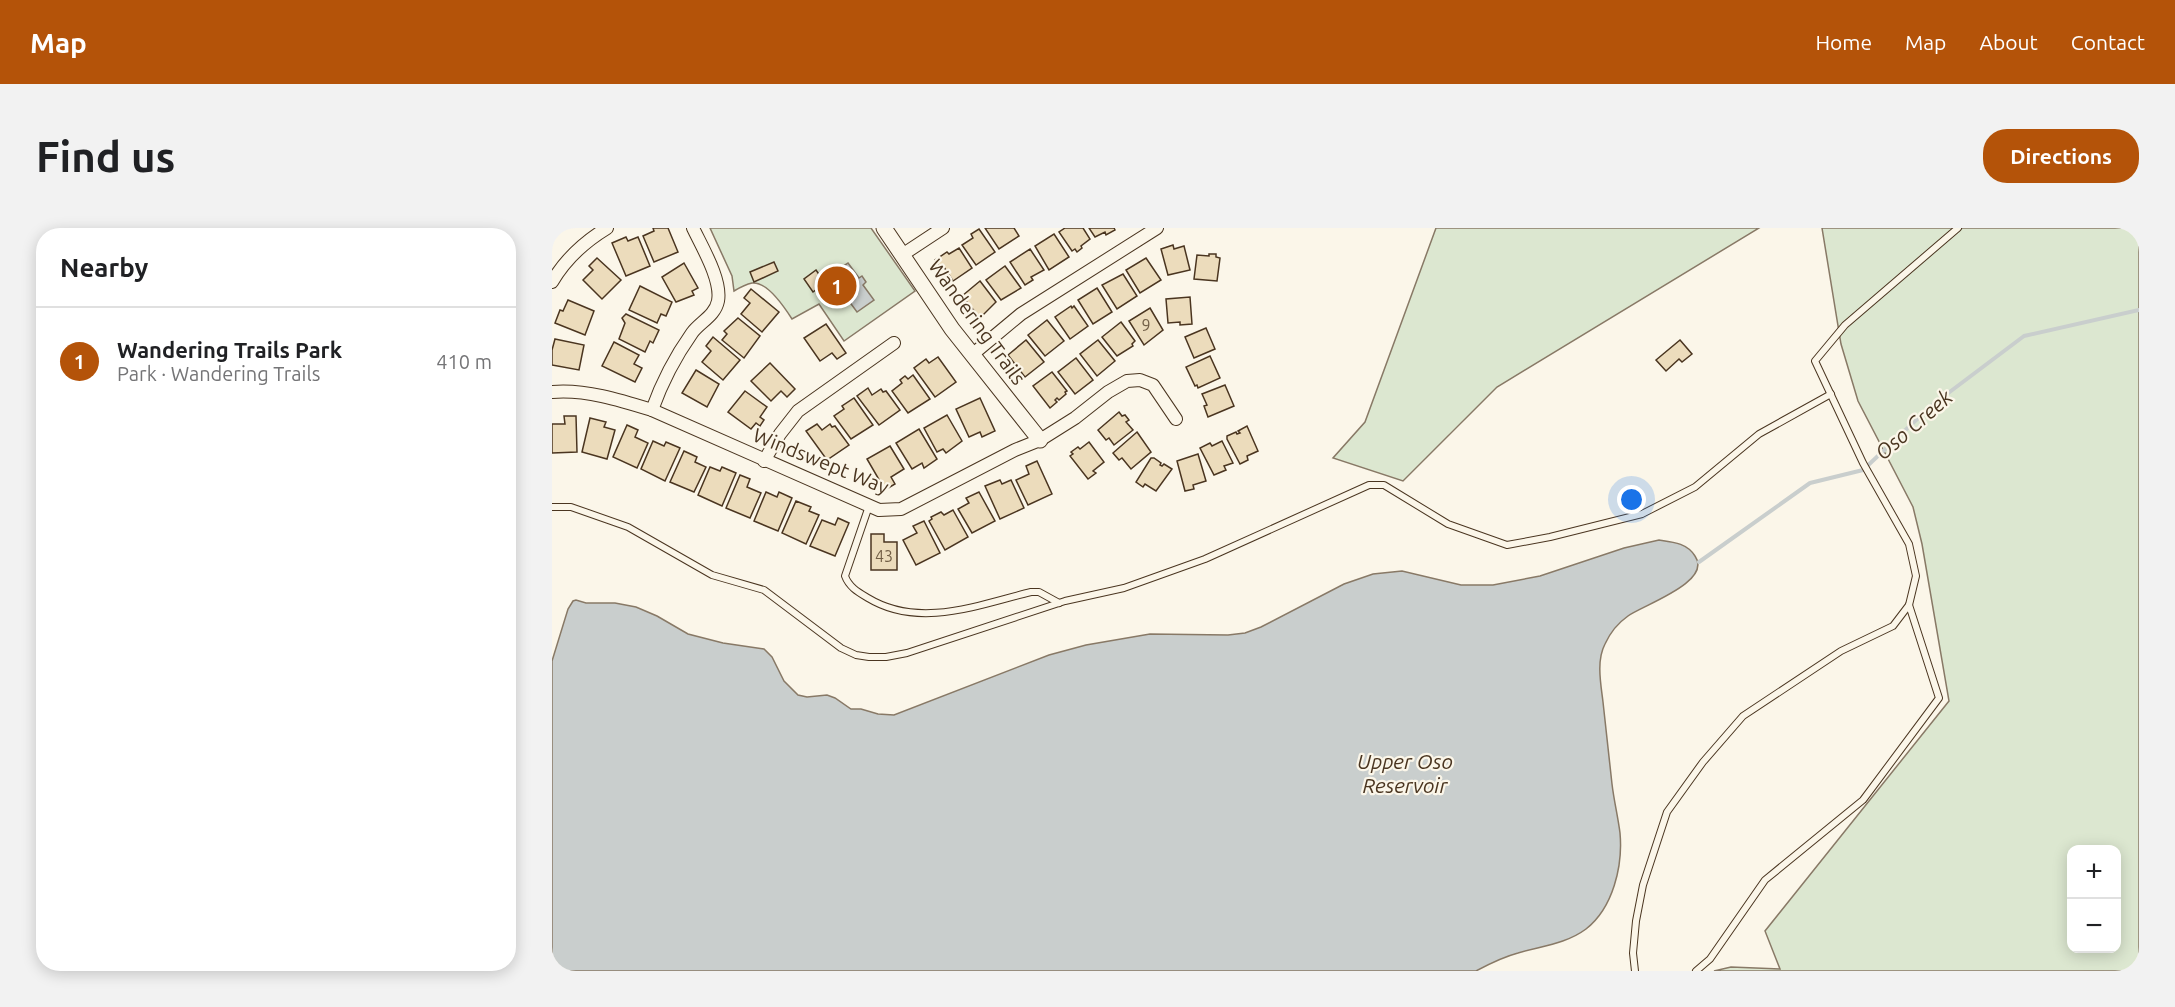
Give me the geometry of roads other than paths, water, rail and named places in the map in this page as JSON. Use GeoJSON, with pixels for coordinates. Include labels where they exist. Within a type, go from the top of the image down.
{"type":"FeatureCollection","features":[{"type":"Feature","properties":{"kind":"street"},"geometry":{"type":"LineString","coordinates":[[554,276],[585,242],[607,228]]}},
{"type":"Feature","properties":{"kind":"street"},"geometry":{"type":"LineString","coordinates":[[652,410],[672,363],[694,330],[715,309],[718,300],[718,285],[693,228]]}},
{"type":"Feature","properties":{"kind":"street","name":"Wandering Trails"},"geometry":{"type":"LineString","coordinates":[[884,228],[952,329],[1040,440]]}},
{"type":"Feature","properties":{"kind":"street"},"geometry":{"type":"LineString","coordinates":[[902,255],[943,228]]}},
{"type":"Feature","properties":{"kind":"street"},"geometry":{"type":"LineString","coordinates":[[973,354],[1021,314],[1157,228]]}},
{"type":"Feature","properties":{"kind":"street"},"geometry":{"type":"LineString","coordinates":[[764,461],[780,434],[798,411],[894,343]]}},
{"type":"Feature","properties":{"kind":"street","name":"Windswept Way"},"geometry":{"type":"LineString","coordinates":[[552,392],[565,391],[617,399],[652,410],[879,510],[901,509],[1015,450],[1040,440],[1127,381],[1140,380],[1153,385],[1176,419]]}},
{"type":"Feature","properties":{"kind":"lane"},"geometry":{"type":"LineString","coordinates":[[1635,971],[1633,953],[1643,885],[1666,812],[1703,762],[1743,716],[1841,651],[1893,626],[1909,605],[1916,576],[1909,544],[1868,474],[1815,361],[1845,325],[1958,228]]}},
{"type":"Feature","properties":{"kind":"lane"},"geometry":{"type":"LineString","coordinates":[[552,507],[571,507],[628,527],[712,575],[764,590],[841,648],[869,657],[886,657],[907,653],[1059,603],[1124,588],[1205,559],[1369,485],[1384,485],[1448,524],[1506,545],[1550,537],[1642,514],[1695,487],[1759,434],[1831,394]]}},
{"type":"Feature","properties":{"kind":"lane"},"geometry":{"type":"LineString","coordinates":[[869,506],[844,576],[853,589],[871,600],[904,612],[927,614],[951,612],[1031,592],[1039,592],[1059,603]]}},
{"type":"Feature","properties":{"kind":"lane"},"geometry":{"type":"LineString","coordinates":[[1696,971],[1710,959],[1765,880],[1863,800],[1940,698],[1909,605]]}},
{"type":"Feature","properties":{"kind":"water"},"geometry":{"type":"Polygon","coordinates":[[[848,263],[859,278],[862,276],[866,282],[863,285],[874,300],[857,312],[846,297],[843,299],[838,292],[841,289],[831,274],[848,263]]]}},
{"type":"Feature","properties":{"kind":"water","name":"Upper Oso Reservoir"},"geometry":{"type":"Polygon","coordinates":[[[1659,540],[1688,548],[1695,556],[1698,566],[1686,584],[1621,622],[1609,636],[1602,651],[1600,681],[1620,833],[1620,859],[1614,886],[1603,910],[1586,929],[1570,938],[1507,957],[1476,971],[552,971],[552,661],[568,609],[573,601],[615,603],[636,607],[688,634],[723,643],[764,649],[772,657],[784,681],[798,695],[807,697],[827,695],[851,709],[894,715],[1049,655],[1086,645],[1150,634],[1228,635],[1245,633],[1344,584],[1373,574],[1402,571],[1461,585],[1493,585],[1540,576],[1624,548],[1659,540]]]}},
{"type":"Feature","properties":{"kind":"waterway","name":"Oso Creek"},"geometry":{"type":"LineString","coordinates":[[1699,562],[1810,483],[1863,470],[1931,406],[2024,336],[2139,310]]}},
{"type":"Feature","properties":{"kind":"place","name":"Wandering Trails Park"},"geometry":{"type":"Point","coordinates":[837,286]}}]}
